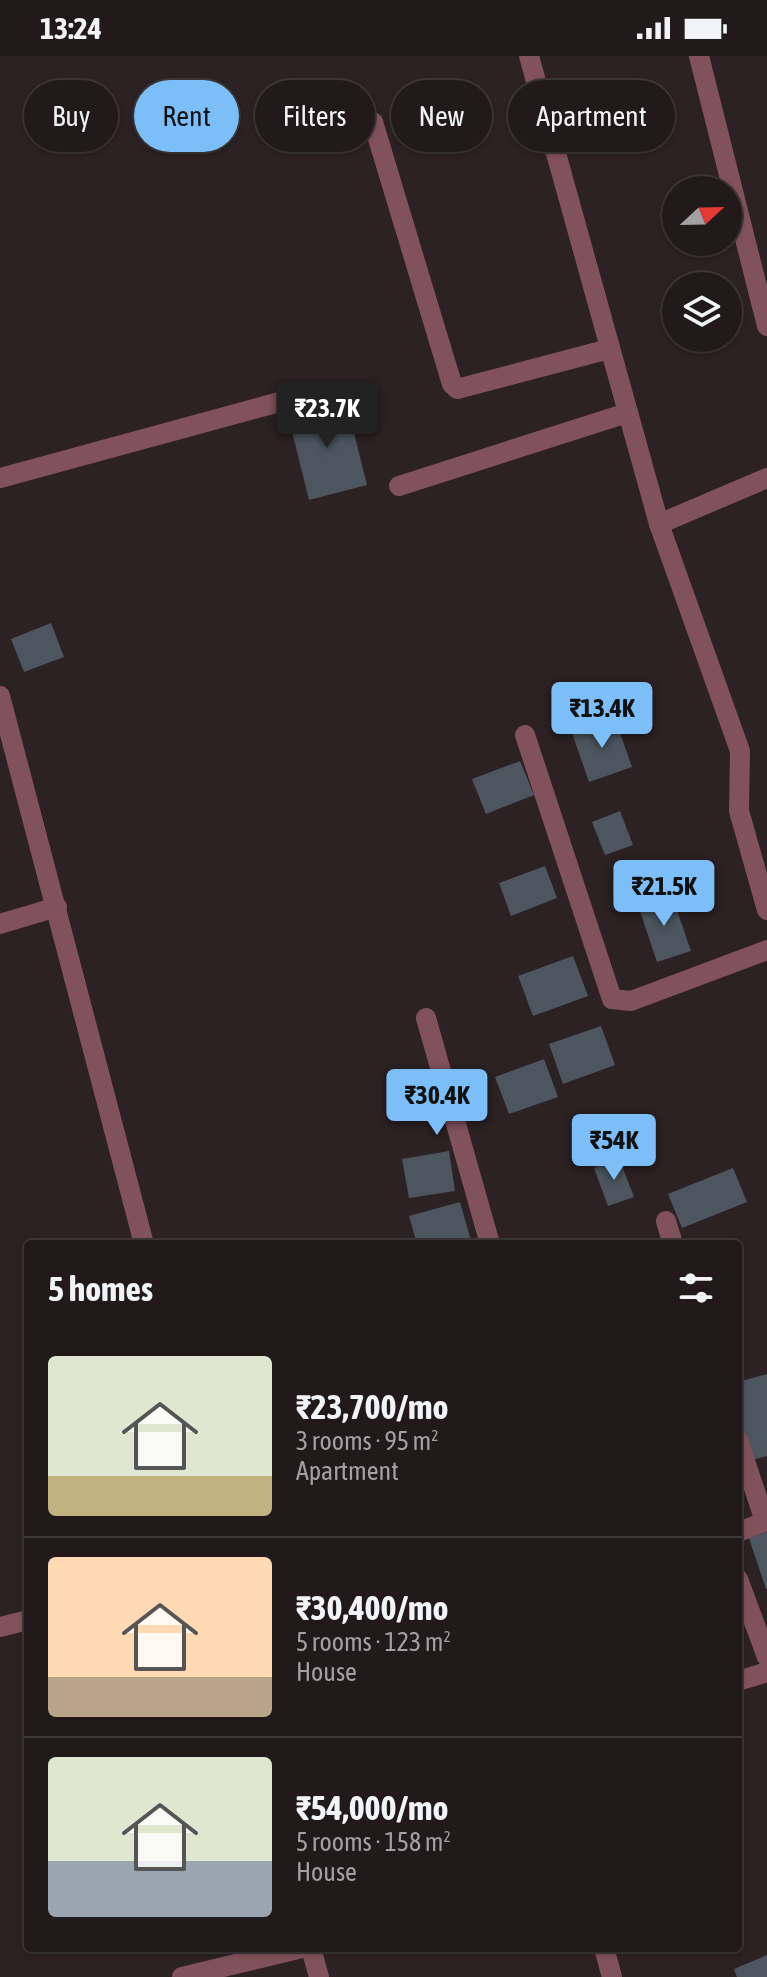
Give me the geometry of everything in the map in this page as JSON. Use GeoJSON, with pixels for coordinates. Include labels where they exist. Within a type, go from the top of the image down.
{"type":"FeatureCollection","features":[{"type":"Feature","properties":{"kind":"street"},"geometry":{"type":"LineString","coordinates":[[529,56],[659,524],[740,751],[739,811],[767,910]]}},
{"type":"Feature","properties":{"kind":"street"},"geometry":{"type":"LineString","coordinates":[[699,56],[767,326]]}},
{"type":"Feature","properties":{"kind":"street"},"geometry":{"type":"LineString","coordinates":[[375,129],[454,387],[461,390],[609,349]]}},
{"type":"Feature","properties":{"kind":"street"},"geometry":{"type":"LineString","coordinates":[[0,478],[298,397]]}},
{"type":"Feature","properties":{"kind":"street"},"geometry":{"type":"LineString","coordinates":[[399,486],[627,413]]}},
{"type":"Feature","properties":{"kind":"street"},"geometry":{"type":"LineString","coordinates":[[659,524],[767,478]]}},
{"type":"Feature","properties":{"kind":"street"},"geometry":{"type":"LineString","coordinates":[[1,704],[143,1240]]}},
{"type":"Feature","properties":{"kind":"street"},"geometry":{"type":"LineString","coordinates":[[525,735],[612,999],[631,1001],[767,950]]}},
{"type":"Feature","properties":{"kind":"street"},"geometry":{"type":"LineString","coordinates":[[0,924],[57,907]]}},
{"type":"Feature","properties":{"kind":"street"},"geometry":{"type":"LineString","coordinates":[[426,1018],[489,1240]]}},
{"type":"Feature","properties":{"kind":"street"},"geometry":{"type":"LineString","coordinates":[[666,1221],[672,1240]]}},
{"type":"Feature","properties":{"kind":"street"},"geometry":{"type":"LineString","coordinates":[[742,1452],[766,1521],[742,1530]]}},
{"type":"Feature","properties":{"kind":"street"},"geometry":{"type":"LineString","coordinates":[[742,1590],[767,1657]]}},
{"type":"Feature","properties":{"kind":"street"},"geometry":{"type":"LineString","coordinates":[[0,1627],[24,1621]]}},
{"type":"Feature","properties":{"kind":"street"},"geometry":{"type":"LineString","coordinates":[[742,1680],[767,1672]]}},
{"type":"Feature","properties":{"kind":"street"},"geometry":{"type":"LineString","coordinates":[[182,1977],[285,1952]]}},
{"type":"Feature","properties":{"kind":"street"},"geometry":{"type":"LineString","coordinates":[[312,1952],[319,1977]]}},
{"type":"Feature","properties":{"kind":"street"},"geometry":{"type":"LineString","coordinates":[[605,1952],[612,1977]]}},
{"type":"Feature","properties":{"kind":"building"},"geometry":{"type":"Polygon","coordinates":[[[346,401],[367,485],[309,500],[288,415],[346,401]]]}},
{"type":"Feature","properties":{"kind":"building"},"geometry":{"type":"Polygon","coordinates":[[[51,623],[64,657],[24,672],[11,639],[51,623]]]}},
{"type":"Feature","properties":{"kind":"building"},"geometry":{"type":"Polygon","coordinates":[[[615,719],[632,767],[589,782],[572,733],[615,719]]]}},
{"type":"Feature","properties":{"kind":"building"},"geometry":{"type":"Polygon","coordinates":[[[520,761],[534,795],[486,814],[472,779],[520,761]]]}},
{"type":"Feature","properties":{"kind":"building"},"geometry":{"type":"Polygon","coordinates":[[[620,811],[633,845],[605,855],[592,822],[620,811]]]}},
{"type":"Feature","properties":{"kind":"building"},"geometry":{"type":"Polygon","coordinates":[[[545,866],[557,898],[511,916],[499,883],[545,866]]]}},
{"type":"Feature","properties":{"kind":"building"},"geometry":{"type":"Polygon","coordinates":[[[671,893],[691,951],[657,962],[638,905],[671,893]]]}},
{"type":"Feature","properties":{"kind":"building"},"geometry":{"type":"Polygon","coordinates":[[[573,956],[588,996],[533,1016],[518,976],[573,956]]]}},
{"type":"Feature","properties":{"kind":"building"},"geometry":{"type":"Polygon","coordinates":[[[601,1026],[615,1065],[563,1084],[549,1044],[601,1026]]]}},
{"type":"Feature","properties":{"kind":"building"},"geometry":{"type":"Polygon","coordinates":[[[544,1059],[558,1097],[509,1114],[495,1077],[544,1059]]]}},
{"type":"Feature","properties":{"kind":"building"},"geometry":{"type":"Polygon","coordinates":[[[449,1151],[455,1191],[409,1198],[402,1159],[449,1151]]]}},
{"type":"Feature","properties":{"kind":"building"},"geometry":{"type":"Polygon","coordinates":[[[619,1158],[634,1197],[608,1206],[594,1168],[619,1158]]]}},
{"type":"Feature","properties":{"kind":"building"},"geometry":{"type":"Polygon","coordinates":[[[733,1168],[747,1202],[682,1228],[668,1194],[733,1168]]]}},
{"type":"Feature","properties":{"kind":"building"},"geometry":{"type":"Polygon","coordinates":[[[460,1202],[471,1240],[416,1240],[409,1216],[460,1202]]]}},
{"type":"Feature","properties":{"kind":"building"},"geometry":{"type":"Polygon","coordinates":[[[767,1374],[767,1456],[749,1461],[742,1435],[742,1381],[767,1374]]]}},
{"type":"Feature","properties":{"kind":"building"},"geometry":{"type":"Polygon","coordinates":[[[767,1532],[767,1589],[766,1589],[749,1538],[767,1532]]]}},
{"type":"Feature","properties":{"kind":"building"},"geometry":{"type":"Polygon","coordinates":[[[767,1955],[767,1977],[737,1977],[734,1969],[767,1955]]]}}]}
